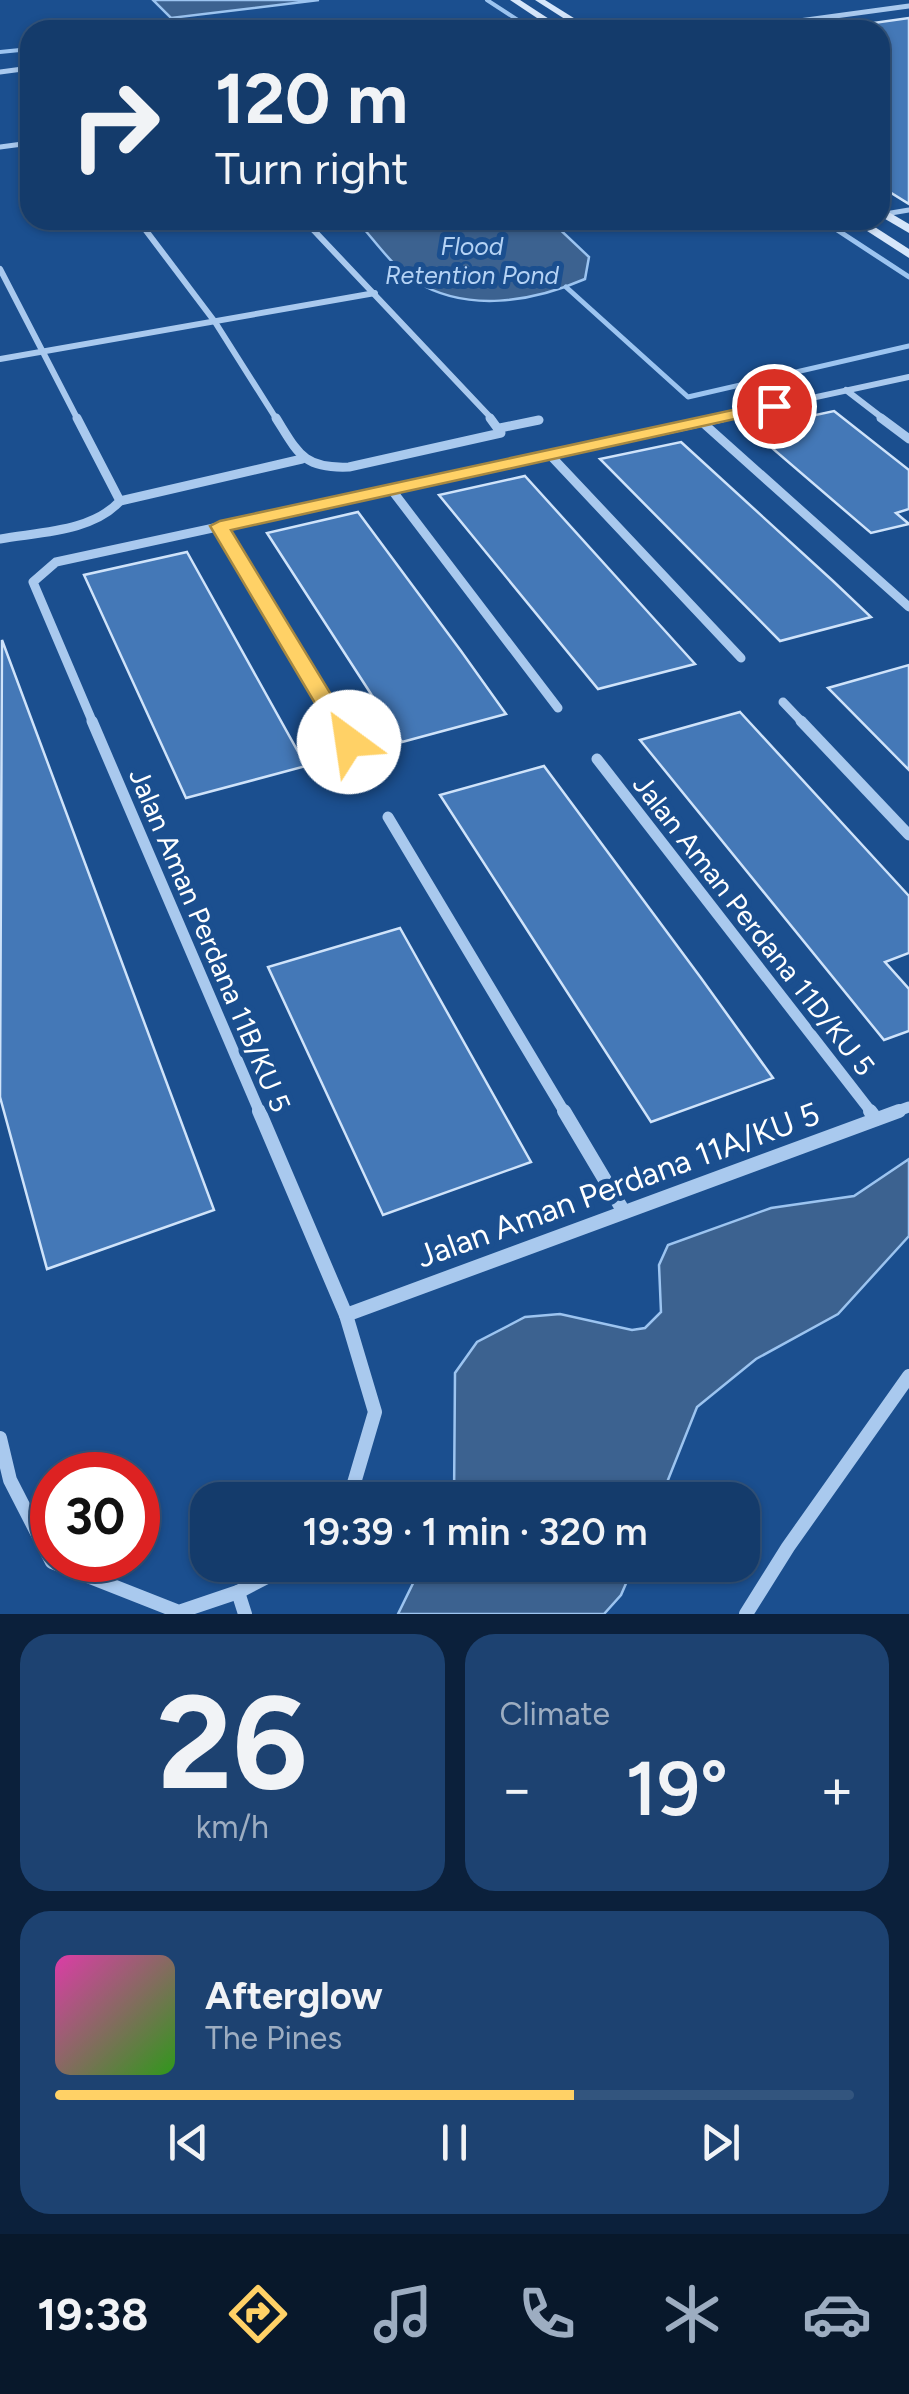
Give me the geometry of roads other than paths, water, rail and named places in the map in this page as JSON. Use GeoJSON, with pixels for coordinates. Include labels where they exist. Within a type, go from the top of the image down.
{"type":"FeatureCollection","features":[{"type":"Feature","properties":{"kind":"street"},"geometry":{"type":"LineString","coordinates":[[514,0],[545,20]]}},
{"type":"Feature","properties":{"kind":"street"},"geometry":{"type":"LineString","coordinates":[[539,0],[572,20]]}},
{"type":"Feature","properties":{"kind":"street"},"geometry":{"type":"LineString","coordinates":[[806,20],[909,6]]}},
{"type":"Feature","properties":{"kind":"street"},"geometry":{"type":"LineString","coordinates":[[146,230],[216,322],[302,459]]}},
{"type":"Feature","properties":{"kind":"street"},"geometry":{"type":"LineString","coordinates":[[313,230],[500,428]]}},
{"type":"Feature","properties":{"kind":"street"},"geometry":{"type":"LineString","coordinates":[[872,230],[909,254]]}},
{"type":"Feature","properties":{"kind":"street"},"geometry":{"type":"LineString","coordinates":[[0,269],[120,501]]}},
{"type":"Feature","properties":{"kind":"street"},"geometry":{"type":"LineString","coordinates":[[0,359],[374,294]]}},
{"type":"Feature","properties":{"kind":"street"},"geometry":{"type":"LineString","coordinates":[[349,742],[220,526],[909,376]]}},
{"type":"Feature","properties":{"kind":"street"},"geometry":{"type":"LineString","coordinates":[[846,390],[909,439]]}},
{"type":"Feature","properties":{"kind":"street"},"geometry":{"type":"LineString","coordinates":[[500,428],[539,420]]}},
{"type":"Feature","properties":{"kind":"street"},"geometry":{"type":"LineString","coordinates":[[702,422],[909,607]]}},
{"type":"Feature","properties":{"kind":"street"},"geometry":{"type":"LineString","coordinates":[[0,540],[97,519],[114,511],[120,501],[302,459],[327,468],[349,467],[490,438],[500,433],[500,428]]}},
{"type":"Feature","properties":{"kind":"street"},"geometry":{"type":"LineString","coordinates":[[550,454],[740,658]]}},
{"type":"Feature","properties":{"kind":"street"},"geometry":{"type":"LineString","coordinates":[[391,489],[558,708]]}},
{"type":"Feature","properties":{"kind":"street","name":"Jalan Aman Perdana 11B/KU 5"},"geometry":{"type":"LineString","coordinates":[[220,526],[56,562],[33,582],[346,1315],[375,1412],[354,1482]]}},
{"type":"Feature","properties":{"kind":"street"},"geometry":{"type":"LineString","coordinates":[[783,702],[909,835]]}},
{"type":"Feature","properties":{"kind":"street","name":"Jalan Aman Perdana 11D/KU 5"},"geometry":{"type":"LineString","coordinates":[[597,759],[876,1119]]}},
{"type":"Feature","properties":{"kind":"street"},"geometry":{"type":"LineString","coordinates":[[388,817],[624,1212]]}},
{"type":"Feature","properties":{"kind":"street","name":"Jalan Aman Perdana 11A/KU 5"},"geometry":{"type":"LineString","coordinates":[[346,1315],[909,1107]]}},
{"type":"Feature","properties":{"kind":"street"},"geometry":{"type":"LineString","coordinates":[[746,1614],[788,1547],[909,1376]]}},
{"type":"Feature","properties":{"kind":"street"},"geometry":{"type":"LineString","coordinates":[[0,1438],[5,1482],[52,1562],[179,1612],[257,1582]]}},
{"type":"Feature","properties":{"kind":"street"},"geometry":{"type":"LineString","coordinates":[[238,1592],[245,1614]]}},
{"type":"Feature","properties":{"kind":"water"},"geometry":{"type":"Polygon","coordinates":[[[153,0],[319,0],[171,18],[153,0]]]}},
{"type":"Feature","properties":{"kind":"water","name":"Flood Retention Pond"},"geometry":{"type":"Polygon","coordinates":[[[365,230],[561,230],[589,257],[585,279],[543,294],[500,301],[435,291],[415,281],[365,230]]]}},
{"type":"Feature","properties":{"kind":"water"},"geometry":{"type":"Polygon","coordinates":[[[909,1159],[909,1236],[838,1314],[756,1359],[697,1407],[667,1482],[454,1482],[455,1373],[477,1342],[525,1317],[560,1314],[632,1330],[645,1328],[661,1312],[659,1265],[668,1245],[771,1208],[854,1196],[909,1159]]]}},
{"type":"Feature","properties":{"kind":"water"},"geometry":{"type":"Polygon","coordinates":[[[414,1582],[627,1582],[604,1614],[398,1614],[414,1582]]]}},
{"type":"Feature","properties":{"kind":"waterway"},"geometry":{"type":"LineString","coordinates":[[487,0],[518,20]]}},
{"type":"Feature","properties":{"kind":"waterway"},"geometry":{"type":"LineString","coordinates":[[0,52],[20,50]]}},
{"type":"Feature","properties":{"kind":"waterway"},"geometry":{"type":"LineString","coordinates":[[837,230],[909,277]]}},
{"type":"Feature","properties":{"kind":"waterway"},"geometry":{"type":"LineString","coordinates":[[566,287],[688,397],[909,346]]}}]}
